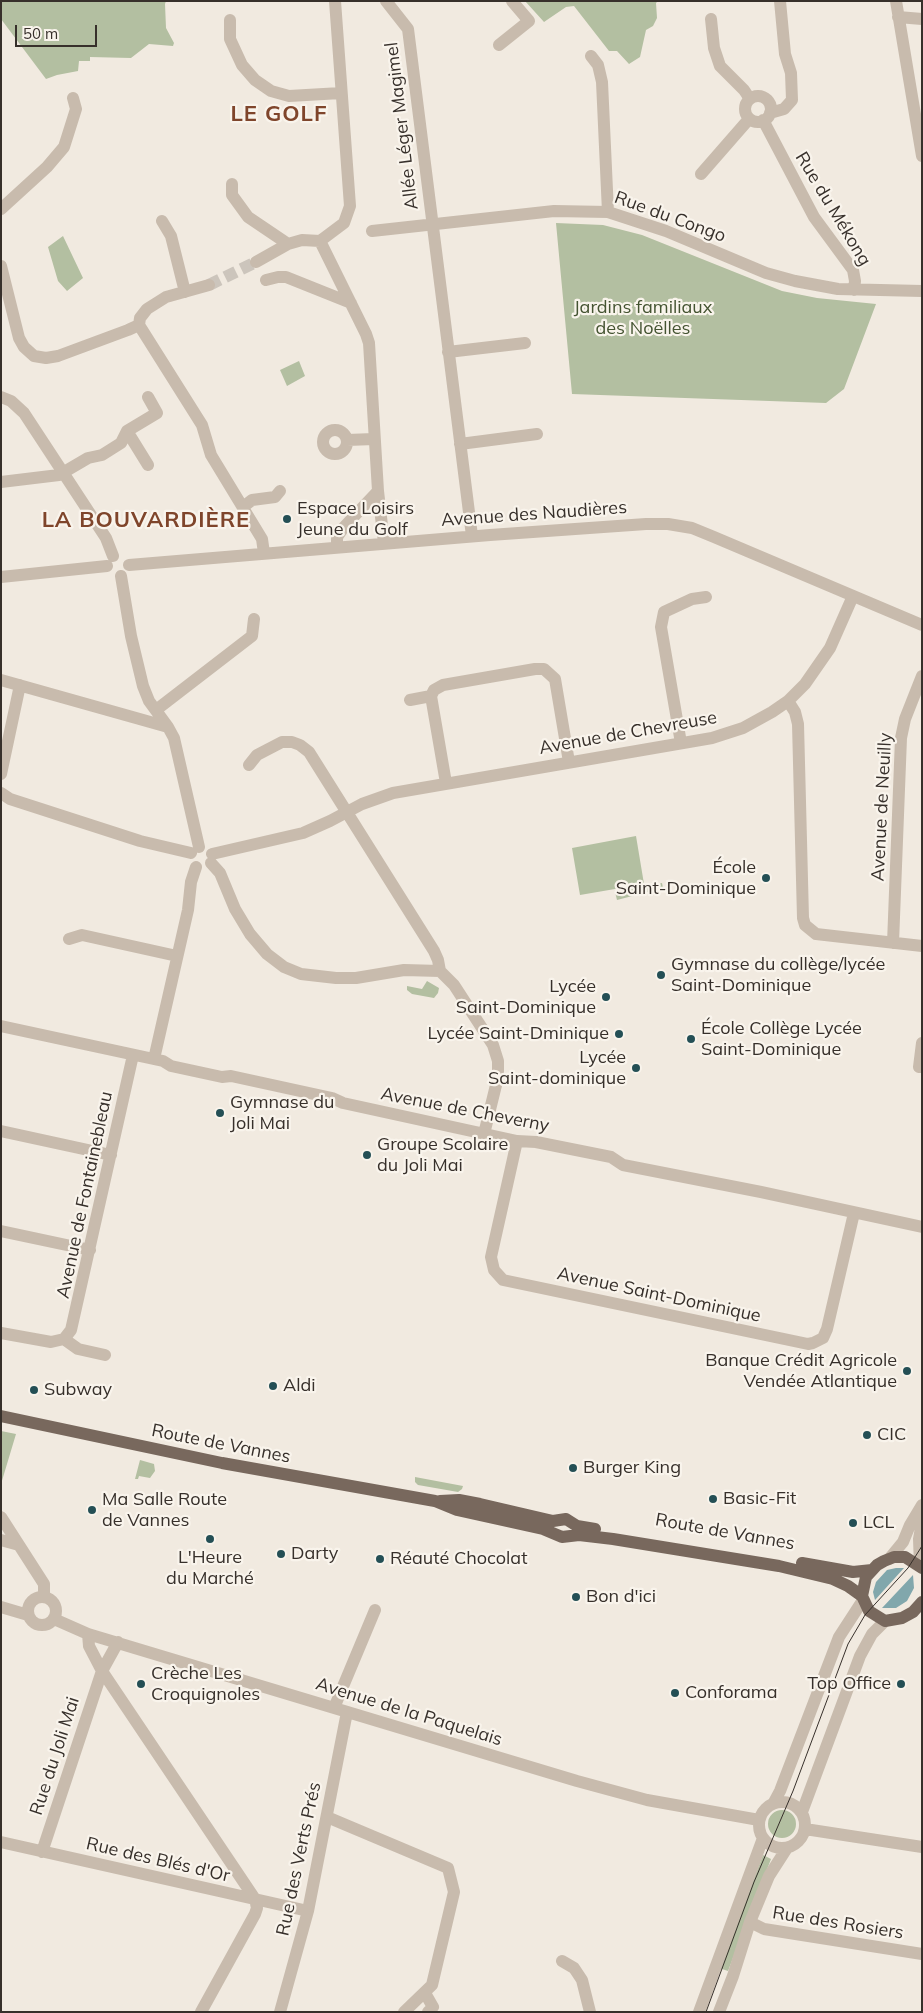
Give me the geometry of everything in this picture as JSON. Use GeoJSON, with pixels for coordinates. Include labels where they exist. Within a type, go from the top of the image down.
{"type":"FeatureCollection","features":[{"type":"Feature","properties":{"kind":"main road","name":"Route de Vannes"},"geometry":{"type":"LineString","coordinates":[[1,1416],[222,1463],[435,1501],[457,1510],[566,1531],[779,1566],[833,1580],[848,1586],[862,1598],[869,1611],[885,1621]]}},
{"type":"Feature","properties":{"kind":"main road","name":"Route de Vannes"},"geometry":{"type":"LineString","coordinates":[[435,1501],[459,1500],[553,1521],[566,1519],[566,1531]]}},
{"type":"Feature","properties":{"kind":"main road","name":"Route de Vannes"},"geometry":{"type":"LineString","coordinates":[[566,1531],[606,1531],[686,1542],[852,1572],[872,1570]]}},
{"type":"Feature","properties":{"kind":"main road"},"geometry":{"type":"LineString","coordinates":[[862,1598],[864,1583],[872,1570],[888,1559],[905,1557],[921,1567]]}},
{"type":"Feature","properties":{"kind":"main road"},"geometry":{"type":"LineString","coordinates":[[885,1621],[897,1621],[906,1617],[922,1602]]}},
{"type":"Feature","properties":{"kind":"street"},"geometry":{"type":"LineString","coordinates":[[256,262],[288,244],[302,240],[320,241],[344,223],[350,206],[335,1]]}},
{"type":"Feature","properties":{"kind":"street","name":"Allée Léger Magimel"},"geometry":{"type":"LineString","coordinates":[[386,1],[408,29],[472,536]]}},
{"type":"Feature","properties":{"kind":"street"},"geometry":{"type":"LineString","coordinates":[[499,45],[529,21],[512,1]]}},
{"type":"Feature","properties":{"kind":"street"},"geometry":{"type":"LineString","coordinates":[[896,1],[919,126],[922,156]]}},
{"type":"Feature","properties":{"kind":"street"},"geometry":{"type":"LineString","coordinates":[[766,117],[770,105],[765,98],[758,96],[750,99],[745,108],[749,119],[756,122],[784,109],[792,100],[791,73],[785,54],[780,2]]}},
{"type":"Feature","properties":{"kind":"street"},"geometry":{"type":"LineString","coordinates":[[898,17],[922,19]]}},
{"type":"Feature","properties":{"kind":"street"},"geometry":{"type":"LineString","coordinates":[[712,19],[714,48],[720,66],[744,90],[750,99]]}},
{"type":"Feature","properties":{"kind":"street"},"geometry":{"type":"LineString","coordinates":[[230,20],[230,39],[242,65],[255,80],[271,91],[289,96],[341,93]]}},
{"type":"Feature","properties":{"kind":"street"},"geometry":{"type":"LineString","coordinates":[[591,56],[598,65],[602,82],[608,212]]}},
{"type":"Feature","properties":{"kind":"street"},"geometry":{"type":"LineString","coordinates":[[1,210],[47,167],[64,147],[76,109],[73,98]]}},
{"type":"Feature","properties":{"kind":"street","name":"Rue du Mékong"},"geometry":{"type":"LineString","coordinates":[[766,117],[814,217],[853,270],[854,290]]}},
{"type":"Feature","properties":{"kind":"street"},"geometry":{"type":"LineString","coordinates":[[701,174],[749,119]]}},
{"type":"Feature","properties":{"kind":"street"},"geometry":{"type":"LineString","coordinates":[[232,184],[232,195],[248,217],[288,244]]}},
{"type":"Feature","properties":{"kind":"street","name":"Rue du Congo"},"geometry":{"type":"LineString","coordinates":[[372,231],[554,210],[608,212],[666,230],[780,278],[854,290],[922,291]]}},
{"type":"Feature","properties":{"kind":"street"},"geometry":{"type":"LineString","coordinates":[[162,221],[171,236],[185,292]]}},
{"type":"Feature","properties":{"kind":"street"},"geometry":{"type":"LineString","coordinates":[[320,241],[369,343],[374,439],[384,543]]}},
{"type":"Feature","properties":{"kind":"street"},"geometry":{"type":"LineString","coordinates":[[1,266],[19,338],[24,347],[34,356],[46,358],[58,356],[139,325]]}},
{"type":"Feature","properties":{"kind":"street"},"geometry":{"type":"LineString","coordinates":[[266,280],[278,276],[286,277],[351,303]]}},
{"type":"Feature","properties":{"kind":"street"},"geometry":{"type":"LineString","coordinates":[[209,286],[166,297],[146,309],[140,318],[139,325],[202,425],[211,455],[262,539],[264,553]]}},
{"type":"Feature","properties":{"kind":"street"},"geometry":{"type":"LineString","coordinates":[[448,352],[525,343]]}},
{"type":"Feature","properties":{"kind":"street"},"geometry":{"type":"LineString","coordinates":[[1,397],[11,401],[24,413],[106,538],[110,561],[112,574],[120,576],[126,573],[129,565],[124,556],[110,561],[1,577]]}},
{"type":"Feature","properties":{"kind":"street"},"geometry":{"type":"LineString","coordinates":[[1,482],[63,474],[88,458],[102,455],[121,443],[127,432],[157,413],[148,397]]}},
{"type":"Feature","properties":{"kind":"street"},"geometry":{"type":"LineString","coordinates":[[127,432],[148,465]]}},
{"type":"Feature","properties":{"kind":"street"},"geometry":{"type":"LineString","coordinates":[[460,444],[537,434]]}},
{"type":"Feature","properties":{"kind":"street"},"geometry":{"type":"LineString","coordinates":[[347,440],[374,439]]}},
{"type":"Feature","properties":{"kind":"street"},"geometry":{"type":"LineString","coordinates":[[242,507],[252,500],[275,497],[280,490]]}},
{"type":"Feature","properties":{"kind":"street"},"geometry":{"type":"LineString","coordinates":[[337,547],[337,537],[340,532],[378,492]]}},
{"type":"Feature","properties":{"kind":"street"},"geometry":{"type":"LineString","coordinates":[[366,504],[381,517]]}},
{"type":"Feature","properties":{"kind":"street","name":"Avenue des Naudières"},"geometry":{"type":"LineString","coordinates":[[129,565],[472,536],[653,524],[685,527],[714,536],[922,625]]}},
{"type":"Feature","properties":{"kind":"street"},"geometry":{"type":"LineString","coordinates":[[120,576],[143,686],[152,706],[174,738],[195,850],[190,860],[196,867],[205,868],[212,859]]}},
{"type":"Feature","properties":{"kind":"street"},"geometry":{"type":"LineString","coordinates":[[681,742],[661,627],[664,612],[692,599],[706,596]]}},
{"type":"Feature","properties":{"kind":"street","name":"Avenue de Chevreuse"},"geometry":{"type":"LineString","coordinates":[[212,859],[303,833],[362,804],[393,793],[712,738],[732,732],[764,718],[788,701],[805,684],[822,661],[837,634],[853,596]]}},
{"type":"Feature","properties":{"kind":"street"},"geometry":{"type":"LineString","coordinates":[[136,718],[141,709],[152,706],[252,636],[254,619]]}},
{"type":"Feature","properties":{"kind":"street"},"geometry":{"type":"LineString","coordinates":[[446,783],[431,696],[434,690],[443,685],[536,669],[544,669],[552,674],[556,683],[569,762]]}},
{"type":"Feature","properties":{"kind":"street","name":"Avenue de Neuilly"},"geometry":{"type":"LineString","coordinates":[[893,943],[901,738],[904,718],[922,676]]}},
{"type":"Feature","properties":{"kind":"street"},"geometry":{"type":"LineString","coordinates":[[1,680],[168,727]]}},
{"type":"Feature","properties":{"kind":"street"},"geometry":{"type":"LineString","coordinates":[[1,774],[20,685]]}},
{"type":"Feature","properties":{"kind":"street"},"geometry":{"type":"LineString","coordinates":[[410,700],[431,696]]}},
{"type":"Feature","properties":{"kind":"street"},"geometry":{"type":"LineString","coordinates":[[788,701],[795,712],[798,724],[803,918],[805,926],[816,934],[922,946]]}},
{"type":"Feature","properties":{"kind":"street"},"geometry":{"type":"LineString","coordinates":[[249,765],[257,755],[282,742],[292,742],[309,752],[434,951],[440,971],[460,994],[488,1037],[497,1056],[498,1077],[484,1134]]}},
{"type":"Feature","properties":{"kind":"street"},"geometry":{"type":"LineString","coordinates":[[1,793],[10,799],[140,841],[195,850],[207,848],[235,909],[255,942],[273,960],[301,974],[336,978],[366,976],[404,970],[440,971]]}},
{"type":"Feature","properties":{"kind":"street"},"geometry":{"type":"LineString","coordinates":[[154,1059],[188,910],[191,882],[196,867]]}},
{"type":"Feature","properties":{"kind":"street"},"geometry":{"type":"LineString","coordinates":[[68,939],[82,935],[177,956]]}},
{"type":"Feature","properties":{"kind":"street","name":"Avenue de Cheverny"},"geometry":{"type":"LineString","coordinates":[[1,1026],[154,1059],[171,1066],[222,1077],[231,1076],[324,1096],[344,1104],[517,1141],[536,1142],[611,1157],[623,1165],[761,1192],[922,1227]]}},
{"type":"Feature","properties":{"kind":"street"},"geometry":{"type":"LineString","coordinates":[[922,1043],[919,1067],[922,1067]]}},
{"type":"Feature","properties":{"kind":"street","name":"Avenue de Fontainebleau"},"geometry":{"type":"LineString","coordinates":[[64,1339],[71,1330],[74,1321],[133,1055]]}},
{"type":"Feature","properties":{"kind":"street"},"geometry":{"type":"LineString","coordinates":[[1,1131],[111,1155]]}},
{"type":"Feature","properties":{"kind":"street","name":"Avenue Saint-Dominique"},"geometry":{"type":"LineString","coordinates":[[517,1141],[491,1257],[494,1270],[503,1280],[808,1344],[823,1338],[827,1330],[854,1213]]}},
{"type":"Feature","properties":{"kind":"street"},"geometry":{"type":"LineString","coordinates":[[1,1231],[90,1250]]}},
{"type":"Feature","properties":{"kind":"street"},"geometry":{"type":"LineString","coordinates":[[1,1333],[40,1341],[51,1342],[64,1339],[78,1349],[105,1355]]}},
{"type":"Feature","properties":{"kind":"street"},"geometry":{"type":"LineString","coordinates":[[888,1559],[902,1542],[922,1505]]}},
{"type":"Feature","properties":{"kind":"street"},"geometry":{"type":"LineString","coordinates":[[1,1517],[44,1584],[44,1596]]}},
{"type":"Feature","properties":{"kind":"street"},"geometry":{"type":"LineString","coordinates":[[921,1567],[919,1540],[922,1522]]}},
{"type":"Feature","properties":{"kind":"street"},"geometry":{"type":"LineString","coordinates":[[1,1540],[19,1545]]}},
{"type":"Feature","properties":{"kind":"street"},"geometry":{"type":"LineString","coordinates":[[44,1596],[53,1601],[57,1610],[54,1619],[42,1625],[33,1622],[28,1615],[28,1605],[31,1601],[44,1596]]}},
{"type":"Feature","properties":{"kind":"street"},"geometry":{"type":"LineString","coordinates":[[773,1804],[783,1783],[839,1637],[862,1598]]}},
{"type":"Feature","properties":{"kind":"street"},"geometry":{"type":"LineString","coordinates":[[1,1607],[28,1615]]}},
{"type":"Feature","properties":{"kind":"street"},"geometry":{"type":"LineString","coordinates":[[334,1708],[375,1610]]}},
{"type":"Feature","properties":{"kind":"street","name":"Avenue de la Paquelais"},"geometry":{"type":"LineString","coordinates":[[54,1619],[88,1634],[577,1781],[638,1797],[759,1820]]}},
{"type":"Feature","properties":{"kind":"street"},"geometry":{"type":"LineString","coordinates":[[802,1812],[860,1656],[872,1634],[885,1621]]}},
{"type":"Feature","properties":{"kind":"street"},"geometry":{"type":"LineString","coordinates":[[88,1634],[89,1646],[102,1671],[255,1899],[257,1908],[255,1914],[201,2012]]}},
{"type":"Feature","properties":{"kind":"street","name":"Rue du Joli Mai"},"geometry":{"type":"LineString","coordinates":[[42,1852],[102,1671],[118,1642]]}},
{"type":"Feature","properties":{"kind":"street","name":"Rue des Verts Prés"},"geometry":{"type":"LineString","coordinates":[[280,2012],[308,1911],[346,1712]]}},
{"type":"Feature","properties":{"kind":"street"},"geometry":{"type":"LineString","coordinates":[[719,2012],[733,1976],[750,1922],[769,1876],[787,1848],[799,1841],[805,1829],[802,1812],[796,1806],[789,1802],[773,1804],[764,1810],[759,1820],[759,1829],[763,1838],[772,1846],[787,1848]]}},
{"type":"Feature","properties":{"kind":"street"},"geometry":{"type":"LineString","coordinates":[[327,1817],[448,1868],[454,1892],[432,1985],[404,2012]]}},
{"type":"Feature","properties":{"kind":"street"},"geometry":{"type":"LineString","coordinates":[[805,1829],[922,1847]]}},
{"type":"Feature","properties":{"kind":"street"},"geometry":{"type":"LineString","coordinates":[[699,2012],[763,1838]]}},
{"type":"Feature","properties":{"kind":"street","name":"Rue des Blés d'Or"},"geometry":{"type":"LineString","coordinates":[[1,1842],[308,1911]]}},
{"type":"Feature","properties":{"kind":"street","name":"Rue des Rosiers"},"geometry":{"type":"LineString","coordinates":[[750,1922],[764,1929],[922,1954]]}},
{"type":"Feature","properties":{"kind":"street"},"geometry":{"type":"LineString","coordinates":[[562,1961],[574,1968],[582,1980],[590,2012]]}},
{"type":"Feature","properties":{"kind":"street"},"geometry":{"type":"LineString","coordinates":[[425,1993],[433,2008],[428,2012]]}},
{"type":"Feature","properties":{"kind":"green space"},"geometry":{"type":"Polygon","coordinates":[[[1,1],[166,1],[166,28],[174,43],[173,46],[149,44],[131,58],[90,57],[90,61],[79,61],[78,71],[46,79],[1,19],[1,1]]]}},
{"type":"Feature","properties":{"kind":"green space"},"geometry":{"type":"Polygon","coordinates":[[[525,1],[658,1],[656,3],[657,18],[653,26],[646,30],[640,57],[629,64],[617,51],[609,51],[574,6],[566,7],[544,22],[525,1]]]}},
{"type":"Feature","properties":{"kind":"green space","name":"Jardins familiaux des Noëlles"},"geometry":{"type":"Polygon","coordinates":[[[556,223],[603,225],[642,235],[782,291],[817,298],[876,304],[844,389],[826,403],[572,394],[556,223]]]}},
{"type":"Feature","properties":{"kind":"green space"},"geometry":{"type":"Polygon","coordinates":[[[63,236],[83,278],[67,291],[58,281],[48,247],[63,236]]]}},
{"type":"Feature","properties":{"kind":"green space"},"geometry":{"type":"Polygon","coordinates":[[[299,361],[305,376],[287,386],[280,370],[299,361]]]}},
{"type":"Feature","properties":{"kind":"green space"},"geometry":{"type":"Polygon","coordinates":[[[636,836],[644,884],[580,895],[572,848],[636,836]]]}},
{"type":"Feature","properties":{"kind":"green space"},"geometry":{"type":"Polygon","coordinates":[[[662,883],[663,888],[617,900],[615,892],[662,883]]]}},
{"type":"Feature","properties":{"kind":"green space"},"geometry":{"type":"Polygon","coordinates":[[[427,981],[439,988],[434,998],[412,994],[407,990],[407,986],[422,989],[427,981]]]}},
{"type":"Feature","properties":{"kind":"green space"},"geometry":{"type":"Polygon","coordinates":[[[1,1431],[16,1434],[1,1484],[1,1431]]]}},
{"type":"Feature","properties":{"kind":"green space"},"geometry":{"type":"Polygon","coordinates":[[[140,1460],[154,1464],[155,1471],[150,1478],[139,1476],[138,1479],[135,1479],[140,1460]]]}},
{"type":"Feature","properties":{"kind":"green space"},"geometry":{"type":"Polygon","coordinates":[[[415,1477],[463,1486],[458,1492],[418,1485],[415,1482],[415,1477]]]}},
{"type":"Feature","properties":{"kind":"green space"},"geometry":{"type":"Polygon","coordinates":[[[782,1810],[792,1814],[796,1824],[792,1834],[782,1838],[772,1834],[768,1824],[772,1814],[782,1810]]]}},
{"type":"Feature","properties":{"kind":"green space"},"geometry":{"type":"Polygon","coordinates":[[[763,1855],[771,1859],[728,1971],[719,1968],[763,1855]]]}},
{"type":"Feature","properties":{"kind":"water"},"geometry":{"type":"Polygon","coordinates":[[[904,1568],[875,1600],[873,1592],[876,1582],[887,1570],[904,1568]]]}},
{"type":"Feature","properties":{"kind":"water"},"geometry":{"type":"Polygon","coordinates":[[[913,1575],[914,1588],[907,1601],[896,1608],[882,1608],[913,1575]]]}},
{"type":"Feature","properties":{"kind":"tunnel"},"geometry":{"type":"LineString","coordinates":[[209,285],[256,262]]}},
{"type":"Feature","properties":{"kind":"tram line"},"geometry":{"type":"LineString","coordinates":[[706,2012],[754,1882],[793,1791],[848,1644],[865,1615],[908,1568],[922,1546]]}},
{"type":"Feature","properties":{"kind":"place","name":"Espace Loisirs Jeune du Golf"},"geometry":{"type":"Point","coordinates":[287,519]}},
{"type":"Feature","properties":{"kind":"place","name":"École Saint-Dominique"},"geometry":{"type":"Point","coordinates":[766,878]}},
{"type":"Feature","properties":{"kind":"place","name":"Gymnase du collège/lycée Saint-Dominique"},"geometry":{"type":"Point","coordinates":[661,975]}},
{"type":"Feature","properties":{"kind":"place","name":"Lycée Saint-Dominique"},"geometry":{"type":"Point","coordinates":[606,997]}},
{"type":"Feature","properties":{"kind":"place","name":"Lycée Saint-Dminique"},"geometry":{"type":"Point","coordinates":[619,1034]}},
{"type":"Feature","properties":{"kind":"place","name":"École Collège Lycée Saint-Dominique"},"geometry":{"type":"Point","coordinates":[691,1039]}},
{"type":"Feature","properties":{"kind":"place","name":"Lycée Saint-dominique"},"geometry":{"type":"Point","coordinates":[636,1068]}},
{"type":"Feature","properties":{"kind":"place","name":"Gymnase du Joli Mai"},"geometry":{"type":"Point","coordinates":[220,1113]}},
{"type":"Feature","properties":{"kind":"place","name":"Groupe Scolaire du Joli Mai"},"geometry":{"type":"Point","coordinates":[367,1155]}},
{"type":"Feature","properties":{"kind":"place","name":"Banque Crédit Agricole Vendée Atlantique"},"geometry":{"type":"Point","coordinates":[907,1371]}},
{"type":"Feature","properties":{"kind":"place","name":"Aldi"},"geometry":{"type":"Point","coordinates":[273,1386]}},
{"type":"Feature","properties":{"kind":"place","name":"Subway"},"geometry":{"type":"Point","coordinates":[34,1390]}},
{"type":"Feature","properties":{"kind":"place","name":"CIC"},"geometry":{"type":"Point","coordinates":[867,1435]}},
{"type":"Feature","properties":{"kind":"place","name":"Burger King"},"geometry":{"type":"Point","coordinates":[573,1468]}},
{"type":"Feature","properties":{"kind":"place","name":"Basic-Fit"},"geometry":{"type":"Point","coordinates":[713,1499]}},
{"type":"Feature","properties":{"kind":"place","name":"Ma Salle Route de Vannes"},"geometry":{"type":"Point","coordinates":[92,1510]}},
{"type":"Feature","properties":{"kind":"place","name":"LCL"},"geometry":{"type":"Point","coordinates":[853,1523]}},
{"type":"Feature","properties":{"kind":"place","name":"L'Heure du Marché"},"geometry":{"type":"Point","coordinates":[210,1539]}},
{"type":"Feature","properties":{"kind":"place","name":"Darty"},"geometry":{"type":"Point","coordinates":[281,1554]}},
{"type":"Feature","properties":{"kind":"place","name":"Réauté Chocolat"},"geometry":{"type":"Point","coordinates":[380,1559]}},
{"type":"Feature","properties":{"kind":"place","name":"Bon d'ici"},"geometry":{"type":"Point","coordinates":[576,1597]}},
{"type":"Feature","properties":{"kind":"place","name":"Crèche Les Croquignoles"},"geometry":{"type":"Point","coordinates":[141,1684]}},
{"type":"Feature","properties":{"kind":"place","name":"Top Office"},"geometry":{"type":"Point","coordinates":[901,1684]}},
{"type":"Feature","properties":{"kind":"place","name":"Conforama"},"geometry":{"type":"Point","coordinates":[675,1693]}},
{"type":"Feature","properties":{"kind":"district","name":"LE GOLF"},"geometry":{"type":"Point","coordinates":[279,114]}},
{"type":"Feature","properties":{"kind":"district","name":"LA BOUVARDIÈRE"},"geometry":{"type":"Point","coordinates":[146,520]}}]}
